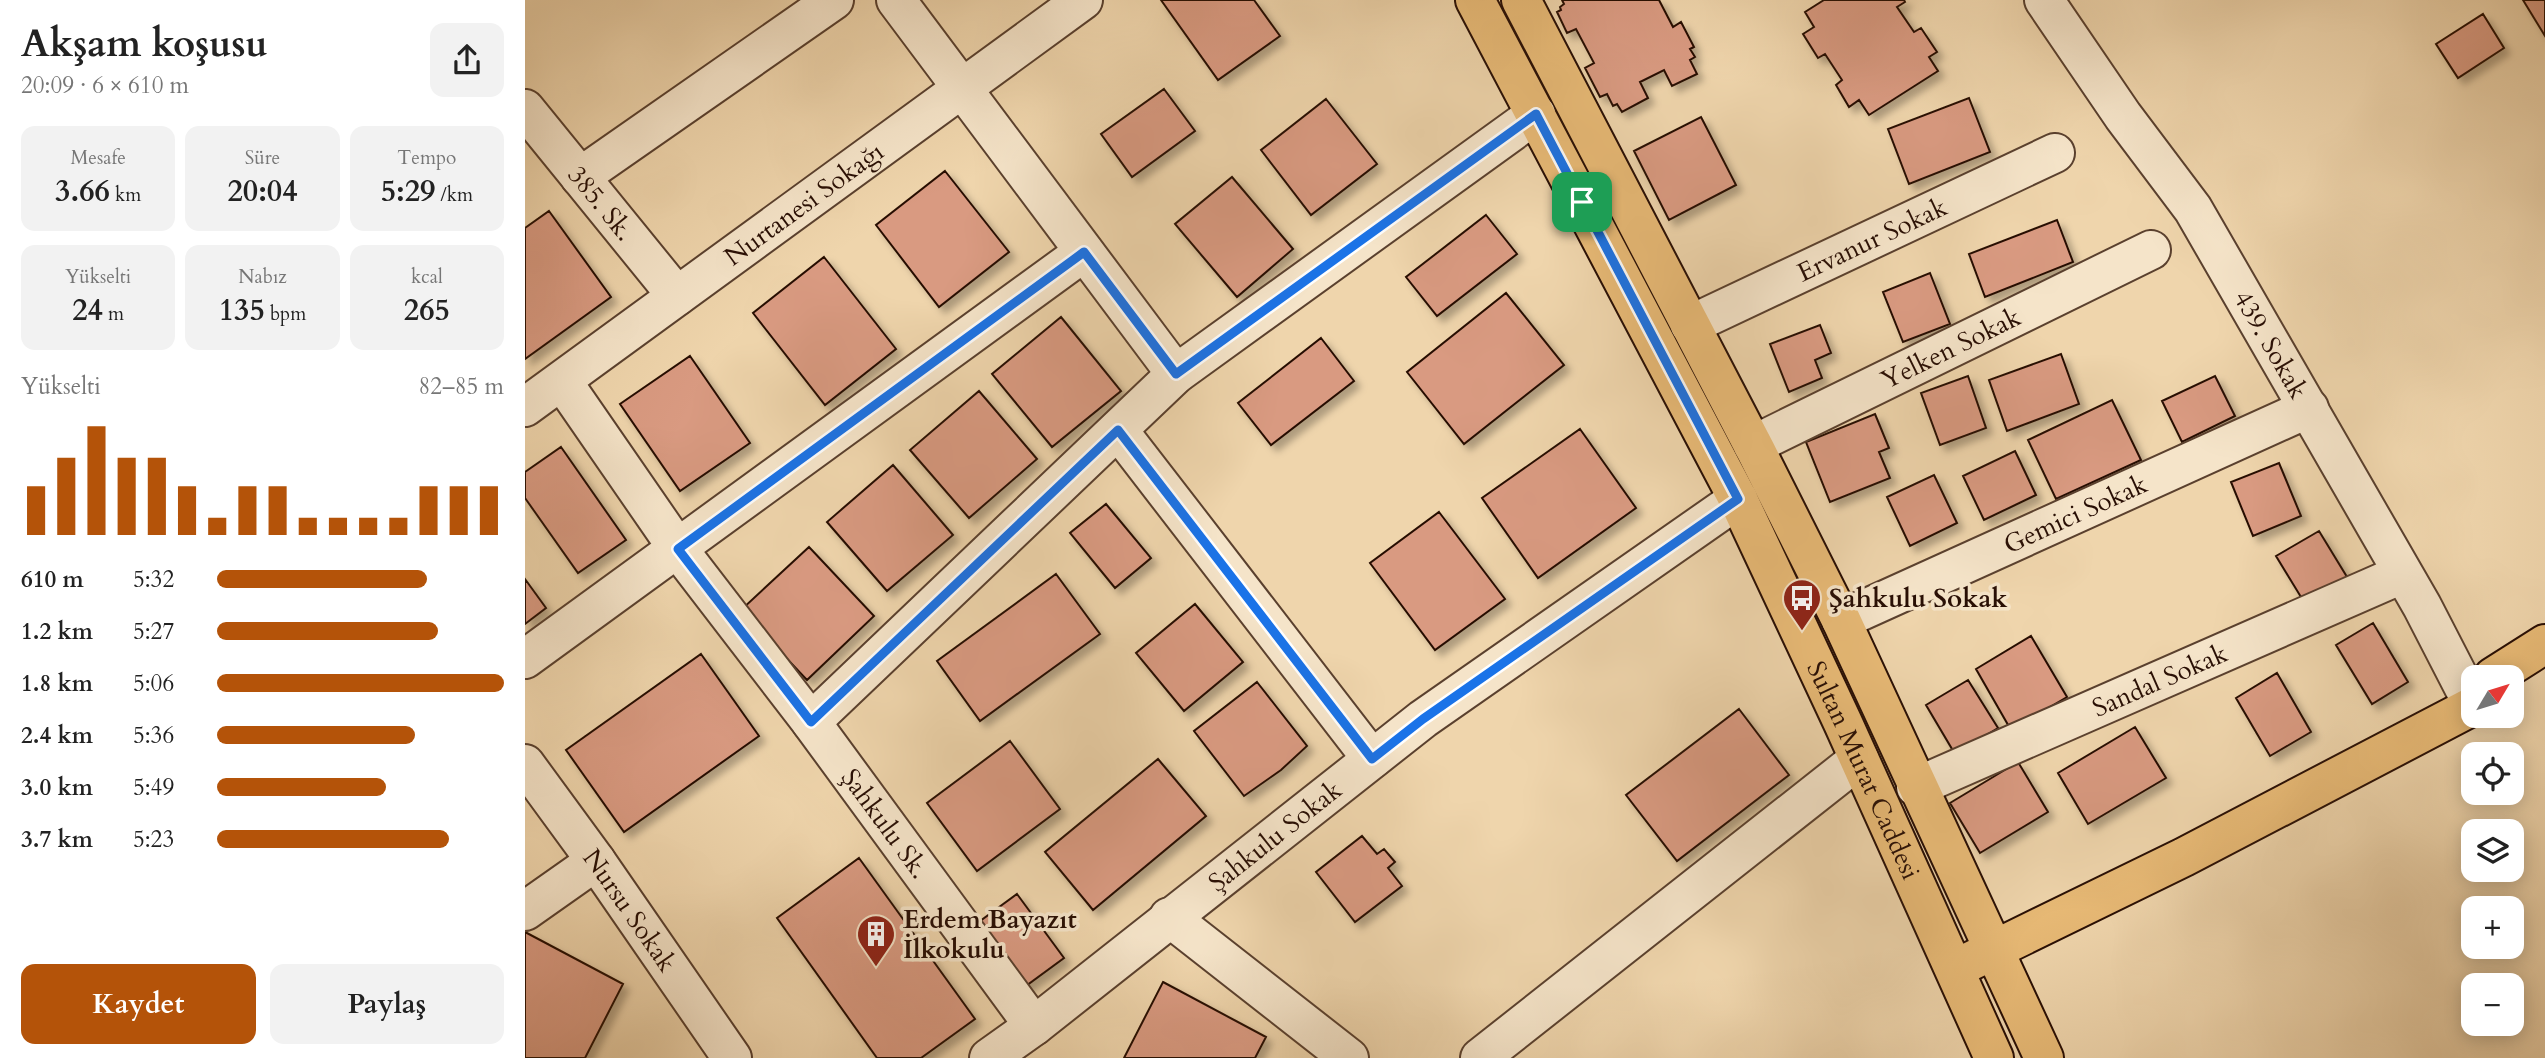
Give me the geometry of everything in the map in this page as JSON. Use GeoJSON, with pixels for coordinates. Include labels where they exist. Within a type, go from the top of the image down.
{"type":"FeatureCollection","features":[{"type":"Feature","properties":{"kind":"main road","name":"Sultan Murat Caddesi"},"geometry":{"type":"LineString","coordinates":[[1475,0],[1738,499],[1994,1058]]}},
{"type":"Feature","properties":{"kind":"main road","name":"Sultan Murat Caddesi"},"geometry":{"type":"LineString","coordinates":[[1521,0],[1841,620],[1916,787],[2044,1058]]}},
{"type":"Feature","properties":{"kind":"main road"},"geometry":{"type":"LineString","coordinates":[[2512,665],[2545,644]]}},
{"type":"Feature","properties":{"kind":"main road"},"geometry":{"type":"LineString","coordinates":[[2524,687],[2545,675]]}},
{"type":"Feature","properties":{"kind":"main road"},"geometry":{"type":"LineString","coordinates":[[1954,970],[2184,857],[2461,711]]}},
{"type":"Feature","properties":{"kind":"street"},"geometry":{"type":"LineString","coordinates":[[580,177],[834,0]]}},
{"type":"Feature","properties":{"kind":"street"},"geometry":{"type":"LineString","coordinates":[[896,0],[1176,374]]}},
{"type":"Feature","properties":{"kind":"street","name":"Nurtanesi Sokağı"},"geometry":{"type":"LineString","coordinates":[[525,407],[1083,0]]}},
{"type":"Feature","properties":{"kind":"street","name":"439. Sokak"},"geometry":{"type":"LineString","coordinates":[[2044,0],[2123,116],[2193,209],[2422,606],[2461,682]]}},
{"type":"Feature","properties":{"kind":"street","name":"385. Sk."},"geometry":{"type":"LineString","coordinates":[[525,109],[677,296]]}},
{"type":"Feature","properties":{"kind":"street"},"geometry":{"type":"LineString","coordinates":[[811,722],[1176,374],[1536,114]]}},
{"type":"Feature","properties":{"kind":"street","name":"Ervanur Sokak"},"geometry":{"type":"LineString","coordinates":[[1690,325],[2055,153]]}},
{"type":"Feature","properties":{"kind":"street","name":"Yelken Sokak"},"geometry":{"type":"LineString","coordinates":[[1753,445],[2151,250]]}},
{"type":"Feature","properties":{"kind":"street"},"geometry":{"type":"LineString","coordinates":[[525,659],[1084,252]]}},
{"type":"Feature","properties":{"kind":"street","name":"Şahkulu Sk."},"geometry":{"type":"LineString","coordinates":[[562,381],[678,549],[811,722],[1034,1026]]}},
{"type":"Feature","properties":{"kind":"street","name":"Gemici Sokak"},"geometry":{"type":"LineString","coordinates":[[1841,620],[2309,408]]}},
{"type":"Feature","properties":{"kind":"street"},"geometry":{"type":"LineString","coordinates":[[1118,430],[1372,759]]}},
{"type":"Feature","properties":{"kind":"street","name":"Şahkulu Sokak"},"geometry":{"type":"LineString","coordinates":[[989,1058],[1034,1026],[1423,719],[1738,499]]}},
{"type":"Feature","properties":{"kind":"street","name":"Sandal Sokak"},"geometry":{"type":"LineString","coordinates":[[1916,787],[2402,574]]}},
{"type":"Feature","properties":{"kind":"street"},"geometry":{"type":"LineString","coordinates":[[1481,1058],[1859,759]]}},
{"type":"Feature","properties":{"kind":"street","name":"Nursu Sokak"},"geometry":{"type":"LineString","coordinates":[[525,764],[596,861],[732,1058]]}},
{"type":"Feature","properties":{"kind":"street"},"geometry":{"type":"LineString","coordinates":[[525,911],[596,861]]}},
{"type":"Feature","properties":{"kind":"street"},"geometry":{"type":"LineString","coordinates":[[1169,918],[1349,1058]]}},
{"type":"Feature","properties":{"kind":"building"},"geometry":{"type":"Polygon","coordinates":[[[1161,0],[1254,0],[1280,36],[1218,80],[1161,0]]]}},
{"type":"Feature","properties":{"kind":"building"},"geometry":{"type":"Polygon","coordinates":[[[1562,0],[1659,0],[1673,27],[1681,22],[1694,47],[1690,49],[1695,57],[1690,60],[1697,74],[1672,86],[1664,70],[1640,82],[1648,98],[1622,112],[1617,104],[1613,106],[1607,94],[1600,97],[1585,68],[1594,63],[1576,29],[1567,33],[1557,12],[1564,4],[1562,0]]]}},
{"type":"Feature","properties":{"kind":"building"},"geometry":{"type":"Polygon","coordinates":[[[1824,0],[1904,0],[1905,2],[1897,7],[1914,32],[1921,28],[1937,52],[1929,57],[1938,71],[1869,115],[1859,100],[1849,107],[1836,85],[1842,80],[1825,54],[1818,58],[1803,34],[1814,27],[1805,12],[1824,0]]]}},
{"type":"Feature","properties":{"kind":"building"},"geometry":{"type":"Polygon","coordinates":[[[2523,0],[2545,0],[2545,36],[2523,0]]]}},
{"type":"Feature","properties":{"kind":"building"},"geometry":{"type":"Polygon","coordinates":[[[2483,14],[2504,48],[2458,78],[2436,44],[2483,14]]]}},
{"type":"Feature","properties":{"kind":"building"},"geometry":{"type":"Polygon","coordinates":[[[1164,89],[1195,131],[1132,177],[1101,134],[1164,89]]]}},
{"type":"Feature","properties":{"kind":"building"},"geometry":{"type":"Polygon","coordinates":[[[1969,98],[1990,152],[1909,184],[1888,129],[1969,98]]]}},
{"type":"Feature","properties":{"kind":"building"},"geometry":{"type":"Polygon","coordinates":[[[1326,99],[1377,164],[1311,215],[1261,150],[1326,99]]]}},
{"type":"Feature","properties":{"kind":"building"},"geometry":{"type":"Polygon","coordinates":[[[1701,117],[1736,185],[1669,220],[1634,151],[1701,117]]]}},
{"type":"Feature","properties":{"kind":"building"},"geometry":{"type":"Polygon","coordinates":[[[945,171],[1009,252],[939,307],[876,225],[945,171]]]}},
{"type":"Feature","properties":{"kind":"building"},"geometry":{"type":"Polygon","coordinates":[[[1232,177],[1293,249],[1237,297],[1175,224],[1232,177]]]}},
{"type":"Feature","properties":{"kind":"building"},"geometry":{"type":"Polygon","coordinates":[[[549,211],[611,297],[525,359],[525,228],[549,211]]]}},
{"type":"Feature","properties":{"kind":"building"},"geometry":{"type":"Polygon","coordinates":[[[1486,215],[1517,254],[1437,316],[1406,277],[1486,215]]]}},
{"type":"Feature","properties":{"kind":"building"},"geometry":{"type":"Polygon","coordinates":[[[2057,220],[2073,262],[1985,297],[1969,254],[2057,220]]]}},
{"type":"Feature","properties":{"kind":"building"},"geometry":{"type":"Polygon","coordinates":[[[824,257],[896,349],[825,405],[753,313],[824,257]]]}},
{"type":"Feature","properties":{"kind":"building"},"geometry":{"type":"Polygon","coordinates":[[[1930,273],[1950,324],[1903,342],[1883,292],[1930,273]]]}},
{"type":"Feature","properties":{"kind":"building"},"geometry":{"type":"Polygon","coordinates":[[[1506,293],[1564,365],[1464,444],[1407,372],[1506,293]]]}},
{"type":"Feature","properties":{"kind":"building"},"geometry":{"type":"Polygon","coordinates":[[[1061,317],[1121,391],[1052,447],[992,374],[1061,317]]]}},
{"type":"Feature","properties":{"kind":"building"},"geometry":{"type":"Polygon","coordinates":[[[1820,325],[1831,353],[1815,360],[1822,378],[1789,392],[1770,344],[1820,325]]]}},
{"type":"Feature","properties":{"kind":"building"},"geometry":{"type":"Polygon","coordinates":[[[1321,338],[1354,381],[1271,445],[1238,403],[1321,338]]]}},
{"type":"Feature","properties":{"kind":"building"},"geometry":{"type":"Polygon","coordinates":[[[2061,354],[2079,404],[2007,431],[1989,380],[2061,354]]]}},
{"type":"Feature","properties":{"kind":"building"},"geometry":{"type":"Polygon","coordinates":[[[690,356],[750,443],[680,491],[620,404],[690,356]]]}},
{"type":"Feature","properties":{"kind":"building"},"geometry":{"type":"Polygon","coordinates":[[[1968,376],[1986,428],[1940,445],[1921,393],[1968,376]]]}},
{"type":"Feature","properties":{"kind":"building"},"geometry":{"type":"Polygon","coordinates":[[[2215,376],[2235,416],[2182,442],[2162,401],[2215,376]]]}},
{"type":"Feature","properties":{"kind":"building"},"geometry":{"type":"Polygon","coordinates":[[[979,391],[1037,459],[969,518],[910,450],[979,391]]]}},
{"type":"Feature","properties":{"kind":"building"},"geometry":{"type":"Polygon","coordinates":[[[2112,400],[2141,460],[2056,499],[2028,440],[2112,400]]]}},
{"type":"Feature","properties":{"kind":"building"},"geometry":{"type":"Polygon","coordinates":[[[1875,414],[1889,448],[1879,452],[1890,478],[1830,502],[1806,442],[1875,414]]]}},
{"type":"Feature","properties":{"kind":"building"},"geometry":{"type":"Polygon","coordinates":[[[1580,429],[1636,508],[1538,578],[1482,498],[1580,429]]]}},
{"type":"Feature","properties":{"kind":"building"},"geometry":{"type":"Polygon","coordinates":[[[561,447],[626,540],[578,573],[525,498],[525,472],[561,447]]]}},
{"type":"Feature","properties":{"kind":"building"},"geometry":{"type":"Polygon","coordinates":[[[2015,451],[2036,495],[1984,520],[1963,476],[2015,451]]]}},
{"type":"Feature","properties":{"kind":"building"},"geometry":{"type":"Polygon","coordinates":[[[2279,463],[2301,516],[2253,536],[2231,482],[2279,463]]]}},
{"type":"Feature","properties":{"kind":"building"},"geometry":{"type":"Polygon","coordinates":[[[893,465],[953,535],[887,591],[827,522],[893,465]]]}},
{"type":"Feature","properties":{"kind":"building"},"geometry":{"type":"Polygon","coordinates":[[[1934,475],[1957,523],[1910,546],[1887,497],[1934,475]]]}},
{"type":"Feature","properties":{"kind":"building"},"geometry":{"type":"Polygon","coordinates":[[[1106,504],[1151,558],[1115,588],[1070,533],[1106,504]]]}},
{"type":"Feature","properties":{"kind":"building"},"geometry":{"type":"Polygon","coordinates":[[[1439,512],[1505,599],[1435,650],[1370,563],[1439,512]]]}},
{"type":"Feature","properties":{"kind":"building"},"geometry":{"type":"Polygon","coordinates":[[[2319,531],[2347,577],[2304,602],[2276,556],[2319,531]]]}},
{"type":"Feature","properties":{"kind":"building"},"geometry":{"type":"Polygon","coordinates":[[[809,547],[874,616],[807,680],[741,610],[809,547]]]}},
{"type":"Feature","properties":{"kind":"building"},"geometry":{"type":"Polygon","coordinates":[[[1056,574],[1100,634],[980,721],[937,661],[1056,574]]]}},
{"type":"Feature","properties":{"kind":"building"},"geometry":{"type":"Polygon","coordinates":[[[525,579],[546,608],[525,624],[525,579]]]}},
{"type":"Feature","properties":{"kind":"building"},"geometry":{"type":"Polygon","coordinates":[[[1195,604],[1243,662],[1184,711],[1136,653],[1195,604]]]}},
{"type":"Feature","properties":{"kind":"building"},"geometry":{"type":"Polygon","coordinates":[[[2373,623],[2408,682],[2372,704],[2336,645],[2373,623]]]}},
{"type":"Feature","properties":{"kind":"building"},"geometry":{"type":"Polygon","coordinates":[[[2031,636],[2067,697],[2011,730],[1976,669],[2031,636]]]}},
{"type":"Feature","properties":{"kind":"building"},"geometry":{"type":"Polygon","coordinates":[[[701,654],[759,736],[624,832],[566,750],[701,654]]]}},
{"type":"Feature","properties":{"kind":"building"},"geometry":{"type":"Polygon","coordinates":[[[2277,673],[2311,732],[2270,756],[2236,698],[2277,673]]]}},
{"type":"Feature","properties":{"kind":"building"},"geometry":{"type":"Polygon","coordinates":[[[1968,680],[1998,728],[1955,754],[1926,705],[1968,680]]]}},
{"type":"Feature","properties":{"kind":"building"},"geometry":{"type":"Polygon","coordinates":[[[1257,682],[1307,746],[1281,770],[1244,796],[1194,731],[1257,682]]]}},
{"type":"Feature","properties":{"kind":"building"},"geometry":{"type":"Polygon","coordinates":[[[1739,709],[1789,775],[1677,861],[1626,795],[1739,709]]]}},
{"type":"Feature","properties":{"kind":"building"},"geometry":{"type":"Polygon","coordinates":[[[2135,727],[2166,778],[2088,824],[2058,773],[2135,727]]]}},
{"type":"Feature","properties":{"kind":"building"},"geometry":{"type":"Polygon","coordinates":[[[1010,741],[1060,809],[977,871],[927,803],[1010,741]]]}},
{"type":"Feature","properties":{"kind":"building"},"geometry":{"type":"Polygon","coordinates":[[[1158,759],[1206,816],[1093,910],[1045,852],[1158,759]]]}},
{"type":"Feature","properties":{"kind":"building"},"geometry":{"type":"Polygon","coordinates":[[[2018,762],[2048,812],[1980,853],[1950,803],[2018,762]]]}},
{"type":"Feature","properties":{"kind":"building"},"geometry":{"type":"Polygon","coordinates":[[[1362,836],[1377,854],[1384,849],[1395,862],[1388,868],[1402,886],[1355,922],[1316,872],[1362,836]]]}},
{"type":"Feature","properties":{"kind":"building","name":"Erdem Bayazıt İlkokulu"},"geometry":{"type":"Polygon","coordinates":[[[859,858],[975,1019],[921,1058],[877,1058],[777,918],[859,858]]]}},
{"type":"Feature","properties":{"kind":"building"},"geometry":{"type":"Polygon","coordinates":[[[1017,894],[1064,958],[1019,991],[972,927],[1017,894]]]}},
{"type":"Feature","properties":{"kind":"building"},"geometry":{"type":"Polygon","coordinates":[[[525,932],[623,984],[585,1058],[525,1058],[525,932]]]}},
{"type":"Feature","properties":{"kind":"building"},"geometry":{"type":"Polygon","coordinates":[[[1163,982],[1266,1037],[1255,1058],[1124,1058],[1163,982]]]}},
{"type":"Feature","properties":{"kind":"place","name":"Şahkulu Sokak"},"geometry":{"type":"Point","coordinates":[1802,632]}},
{"type":"Feature","properties":{"kind":"place","name":"Erdem Bayazıt İlkokulu"},"geometry":{"type":"Point","coordinates":[876,968]}},
{"type":"Feature","properties":{"kind":"route"},"geometry":{"type":"LineString","coordinates":[[1536,114],[1582,202],[1738,499],[1423,719],[1372,759],[1118,430],[811,722],[678,549],[1084,252],[1176,374],[1536,114]]}}]}
